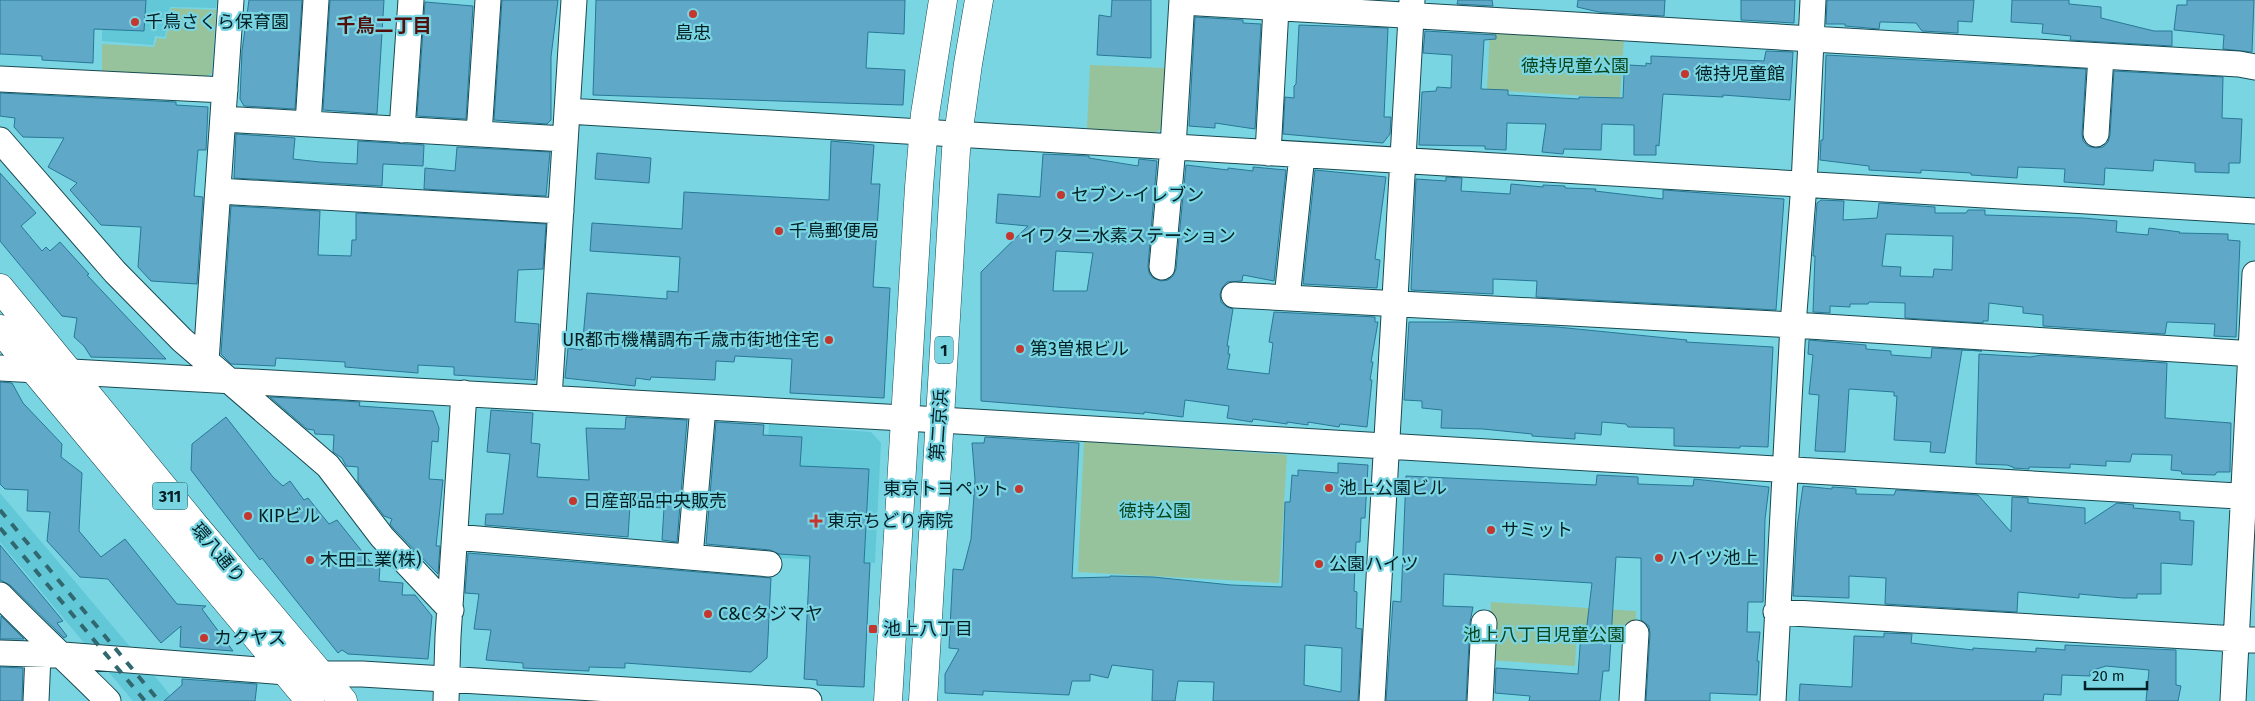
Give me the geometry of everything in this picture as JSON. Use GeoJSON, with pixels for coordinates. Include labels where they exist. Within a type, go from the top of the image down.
{"type":"FeatureCollection","features":[{"type":"Feature","properties":{"kind":"main road","name":"第二京浜"},"geometry":{"type":"LineString","coordinates":[[888,701],[923,132],[944,0]]}},
{"type":"Feature","properties":{"kind":"main road","name":"第二京浜"},"geometry":{"type":"LineString","coordinates":[[923,701],[958,134],[979,0]]}},
{"type":"Feature","properties":{"kind":"main road","name":"環八通り"},"geometry":{"type":"LineString","coordinates":[[0,288],[195,526],[343,701]]}},
{"type":"Feature","properties":{"kind":"main road","name":"環八通り"},"geometry":{"type":"LineString","coordinates":[[0,329],[310,701]]}},
{"type":"Feature","properties":{"kind":"street"},"geometry":{"type":"LineString","coordinates":[[206,361],[232,0]]}},
{"type":"Feature","properties":{"kind":"street"},"geometry":{"type":"LineString","coordinates":[[308,124],[316,0]]}},
{"type":"Feature","properties":{"kind":"street"},"geometry":{"type":"LineString","coordinates":[[394,129],[395,0]]}},
{"type":"Feature","properties":{"kind":"street"},"geometry":{"type":"LineString","coordinates":[[394,129],[411,0]]}},
{"type":"Feature","properties":{"kind":"street"},"geometry":{"type":"LineString","coordinates":[[479,134],[488,0]]}},
{"type":"Feature","properties":{"kind":"street"},"geometry":{"type":"LineString","coordinates":[[549,398],[574,0]]}},
{"type":"Feature","properties":{"kind":"street"},"geometry":{"type":"LineString","coordinates":[[1773,701],[1776,612],[1793,326],[1804,184],[1813,0]]}},
{"type":"Feature","properties":{"kind":"street"},"geometry":{"type":"LineString","coordinates":[[1162,267],[1173,147],[1182,1],[1276,8],[1412,8],[1810,38],[2239,64],[2255,67]]}},
{"type":"Feature","properties":{"kind":"street"},"geometry":{"type":"LineString","coordinates":[[1268,153],[1276,8]]}},
{"type":"Feature","properties":{"kind":"street"},"geometry":{"type":"LineString","coordinates":[[1372,701],[1412,8]]}},
{"type":"Feature","properties":{"kind":"street"},"geometry":{"type":"LineString","coordinates":[[2096,134],[2101,56]]}},
{"type":"Feature","properties":{"kind":"street"},"geometry":{"type":"LineString","coordinates":[[0,79],[225,90]]}},
{"type":"Feature","properties":{"kind":"street"},"geometry":{"type":"LineString","coordinates":[[567,111],[2255,211]]}},
{"type":"Feature","properties":{"kind":"street"},"geometry":{"type":"LineString","coordinates":[[223,119],[566,139]]}},
{"type":"Feature","properties":{"kind":"street"},"geometry":{"type":"LineString","coordinates":[[0,140],[115,272],[182,340],[328,466],[382,537],[451,610]]}},
{"type":"Feature","properties":{"kind":"street"},"geometry":{"type":"LineString","coordinates":[[1287,298],[1302,155]]}},
{"type":"Feature","properties":{"kind":"street"},"geometry":{"type":"LineString","coordinates":[[218,191],[561,211]]}},
{"type":"Feature","properties":{"kind":"street"},"geometry":{"type":"LineString","coordinates":[[2233,701],[2246,640],[2255,274]]}},
{"type":"Feature","properties":{"kind":"street"},"geometry":{"type":"LineString","coordinates":[[1234,295],[2252,353]]}},
{"type":"Feature","properties":{"kind":"street"},"geometry":{"type":"LineString","coordinates":[[0,368],[940,420],[2250,497]]}},
{"type":"Feature","properties":{"kind":"street"},"geometry":{"type":"LineString","coordinates":[[447,690],[464,394]]}},
{"type":"Feature","properties":{"kind":"street"},"geometry":{"type":"LineString","coordinates":[[690,557],[703,407]]}},
{"type":"Feature","properties":{"kind":"street"},"geometry":{"type":"LineString","coordinates":[[455,537],[769,564]]}},
{"type":"Feature","properties":{"kind":"street"},"geometry":{"type":"LineString","coordinates":[[0,595],[108,701]]}},
{"type":"Feature","properties":{"kind":"street"},"geometry":{"type":"LineString","coordinates":[[1776,612],[2246,640]]}},
{"type":"Feature","properties":{"kind":"street"},"geometry":{"type":"LineString","coordinates":[[1480,701],[1484,623]]}},
{"type":"Feature","properties":{"kind":"street"},"geometry":{"type":"LineString","coordinates":[[1632,701],[1636,633]]}},
{"type":"Feature","properties":{"kind":"street"},"geometry":{"type":"LineString","coordinates":[[0,653],[286,672]]}},
{"type":"Feature","properties":{"kind":"street"},"geometry":{"type":"LineString","coordinates":[[36,701],[38,655]]}},
{"type":"Feature","properties":{"kind":"street"},"geometry":{"type":"LineString","coordinates":[[320,674],[447,690],[504,682],[809,701]]}},
{"type":"Feature","properties":{"kind":"street"},"geometry":{"type":"LineString","coordinates":[[504,682],[527,701]]}},
{"type":"Feature","properties":{"kind":"shaded area","name":"千鳥さくら保育園"},"geometry":{"type":"Polygon","coordinates":[[[103,0],[217,0],[216,8],[170,7],[165,37],[155,36],[153,45],[102,41],[103,0]]]}},
{"type":"Feature","properties":{"kind":"shaded area","name":"東京ちどり病院"},"geometry":{"type":"Polygon","coordinates":[[[769,424],[871,432],[881,443],[875,563],[762,557],[769,424]]]}},
{"type":"Feature","properties":{"kind":"shaded area"},"geometry":{"type":"Polygon","coordinates":[[[0,493],[175,701],[133,701],[85,644],[0,542],[0,493]]]}},
{"type":"Feature","properties":{"kind":"green space"},"geometry":{"type":"Polygon","coordinates":[[[171,8],[216,10],[212,73],[206,77],[102,71],[102,44],[154,47],[157,38],[166,39],[171,8]]]}},
{"type":"Feature","properties":{"kind":"green space","name":"徳持児童公園"},"geometry":{"type":"Polygon","coordinates":[[[1490,32],[1624,39],[1620,98],[1487,90],[1490,32]]]}},
{"type":"Feature","properties":{"kind":"green space"},"geometry":{"type":"Polygon","coordinates":[[[1090,65],[1166,68],[1162,128],[1153,134],[1087,129],[1090,65]]]}},
{"type":"Feature","properties":{"kind":"green space","name":"徳持公園"},"geometry":{"type":"Polygon","coordinates":[[[1084,441],[1287,455],[1279,583],[1078,572],[1084,441]]]}},
{"type":"Feature","properties":{"kind":"green space","name":"池上八丁目児童公園"},"geometry":{"type":"Polygon","coordinates":[[[1491,602],[1636,611],[1635,632],[1577,628],[1575,666],[1488,660],[1491,602]]]}},
{"type":"Feature","properties":{"kind":"building"},"geometry":{"type":"Polygon","coordinates":[[[0,0],[146,0],[144,31],[94,29],[93,63],[42,60],[42,56],[0,54],[0,0]]]}},
{"type":"Feature","properties":{"kind":"building"},"geometry":{"type":"Polygon","coordinates":[[[249,0],[302,0],[295,109],[244,106],[240,99],[242,51],[249,0]]]}},
{"type":"Feature","properties":{"kind":"building"},"geometry":{"type":"Polygon","coordinates":[[[330,0],[384,0],[377,114],[323,110],[330,0]]]}},
{"type":"Feature","properties":{"kind":"building"},"geometry":{"type":"Polygon","coordinates":[[[502,0],[558,0],[551,57],[551,120],[547,124],[494,120],[502,0]]]}},
{"type":"Feature","properties":{"kind":"building"},"geometry":{"type":"Polygon","coordinates":[[[596,0],[905,0],[904,34],[868,32],[866,68],[905,70],[903,105],[593,95],[596,0]]]}},
{"type":"Feature","properties":{"kind":"building"},"geometry":{"type":"Polygon","coordinates":[[[1112,0],[1151,0],[1151,58],[1097,55],[1099,15],[1111,17],[1112,0]]]}},
{"type":"Feature","properties":{"kind":"building"},"geometry":{"type":"Polygon","coordinates":[[[1458,0],[1492,0],[1493,6],[1457,4],[1458,0]]]}},
{"type":"Feature","properties":{"kind":"building"},"geometry":{"type":"Polygon","coordinates":[[[1578,0],[1665,0],[1664,16],[1599,12],[1577,7],[1578,0]]]}},
{"type":"Feature","properties":{"kind":"building"},"geometry":{"type":"Polygon","coordinates":[[[1741,0],[1795,0],[1794,23],[1741,20],[1741,0]]]}},
{"type":"Feature","properties":{"kind":"building"},"geometry":{"type":"Polygon","coordinates":[[[1827,0],[1974,0],[1972,22],[1958,21],[1958,33],[1922,31],[1916,23],[1880,22],[1879,29],[1845,26],[1845,24],[1826,24],[1827,0]]]}},
{"type":"Feature","properties":{"kind":"building"},"geometry":{"type":"Polygon","coordinates":[[[2012,0],[2069,0],[2069,4],[2101,7],[2101,18],[2154,31],[2172,31],[2172,46],[2070,40],[2071,36],[2042,33],[2043,24],[2011,22],[2012,0]]]}},
{"type":"Feature","properties":{"kind":"building"},"geometry":{"type":"Polygon","coordinates":[[[2187,0],[2254,0],[2252,52],[2223,49],[2224,35],[2174,30],[2177,5],[2187,5],[2187,0]]]}},
{"type":"Feature","properties":{"kind":"building"},"geometry":{"type":"Polygon","coordinates":[[[425,2],[473,6],[466,119],[417,116],[425,2]]]}},
{"type":"Feature","properties":{"kind":"building"},"geometry":{"type":"Polygon","coordinates":[[[1195,17],[1243,20],[1243,23],[1261,24],[1255,129],[1215,123],[1215,128],[1189,126],[1195,17]]]}},
{"type":"Feature","properties":{"kind":"building"},"geometry":{"type":"Polygon","coordinates":[[[1299,25],[1388,28],[1384,117],[1391,117],[1390,134],[1383,143],[1283,134],[1285,97],[1294,98],[1299,25]]]}},
{"type":"Feature","properties":{"kind":"building"},"geometry":{"type":"Polygon","coordinates":[[[1425,31],[1496,35],[1496,39],[1484,40],[1481,89],[1508,90],[1508,95],[1579,99],[1579,97],[1623,98],[1624,74],[1629,75],[1629,65],[1646,66],[1646,63],[1651,64],[1651,56],[1764,61],[1766,51],[1793,52],[1790,100],[1723,95],[1723,97],[1663,94],[1659,146],[1656,145],[1656,155],[1634,155],[1634,125],[1602,124],[1601,150],[1564,149],[1563,154],[1542,152],[1546,124],[1507,123],[1506,150],[1485,149],[1485,146],[1419,145],[1422,92],[1436,91],[1437,87],[1451,88],[1452,55],[1423,53],[1425,31]]]}},
{"type":"Feature","properties":{"kind":"building"},"geometry":{"type":"Polygon","coordinates":[[[1826,55],[2086,69],[2082,134],[2083,141],[2088,146],[2096,148],[2103,147],[2108,142],[2110,135],[2114,71],[2223,77],[2222,118],[2242,119],[2240,163],[2229,163],[2229,173],[2195,172],[2195,163],[2154,160],[2153,171],[2105,168],[2104,185],[2064,182],[2065,169],[2018,167],[2017,178],[1921,170],[1921,173],[1869,170],[1869,166],[1820,160],[1821,140],[1823,140],[1826,55]]]}},
{"type":"Feature","properties":{"kind":"building"},"geometry":{"type":"Polygon","coordinates":[[[0,93],[176,102],[176,105],[208,107],[206,150],[198,150],[194,196],[203,197],[197,284],[151,281],[138,267],[141,227],[101,225],[70,190],[77,183],[48,167],[64,138],[23,137],[14,127],[15,118],[0,116],[0,93]]]}},
{"type":"Feature","properties":{"kind":"building"},"geometry":{"type":"Polygon","coordinates":[[[236,134],[295,138],[293,159],[320,162],[357,164],[358,141],[424,145],[423,166],[383,164],[382,186],[234,178],[236,134]]]}},
{"type":"Feature","properties":{"kind":"building"},"geometry":{"type":"Polygon","coordinates":[[[831,141],[874,145],[871,184],[880,184],[873,287],[890,288],[884,398],[790,393],[792,359],[735,356],[734,362],[716,361],[715,380],[651,377],[650,380],[636,378],[635,386],[565,378],[568,348],[582,350],[587,293],[667,299],[667,291],[678,292],[680,257],[590,251],[592,223],[682,229],[684,192],[829,200],[831,141]]]}},
{"type":"Feature","properties":{"kind":"building"},"geometry":{"type":"Polygon","coordinates":[[[457,147],[550,152],[546,196],[424,189],[425,168],[455,171],[457,147]]]}},
{"type":"Feature","properties":{"kind":"building"},"geometry":{"type":"Polygon","coordinates":[[[597,153],[651,158],[649,183],[595,179],[597,153]]]}},
{"type":"Feature","properties":{"kind":"building"},"geometry":{"type":"Polygon","coordinates":[[[1043,154],[1089,156],[1089,158],[1138,166],[1139,159],[1157,161],[1148,266],[1149,273],[1153,278],[1161,281],[1168,280],[1173,276],[1176,269],[1186,165],[1228,170],[1228,168],[1253,171],[1253,167],[1286,170],[1274,281],[1243,275],[1242,281],[1227,282],[1220,294],[1221,302],[1233,309],[1227,346],[1229,346],[1228,354],[1230,354],[1227,369],[1269,374],[1273,343],[1269,342],[1274,312],[1375,317],[1375,322],[1378,322],[1371,362],[1373,362],[1370,380],[1372,380],[1367,427],[1340,424],[1339,427],[1308,422],[1308,425],[1287,422],[1287,424],[1253,419],[1252,422],[1227,418],[1229,406],[1185,400],[1183,417],[1144,412],[1144,414],[981,401],[981,272],[1028,226],[996,223],[998,194],[1040,197],[1043,154]],[[1056,251],[1053,291],[1087,291],[1093,253],[1056,251]]]}},
{"type":"Feature","properties":{"kind":"building"},"geometry":{"type":"Polygon","coordinates":[[[1315,170],[1386,177],[1375,259],[1380,260],[1377,288],[1303,284],[1315,170]]]}},
{"type":"Feature","properties":{"kind":"building"},"geometry":{"type":"Polygon","coordinates":[[[0,173],[36,213],[21,226],[42,251],[46,247],[50,251],[60,242],[89,274],[87,275],[166,359],[91,357],[84,346],[74,337],[77,318],[62,316],[0,241],[0,173]]]}},
{"type":"Feature","properties":{"kind":"building"},"geometry":{"type":"Polygon","coordinates":[[[1446,177],[1462,178],[1461,191],[1510,194],[1511,184],[1596,189],[1595,191],[1663,199],[1663,190],[1784,199],[1776,310],[1536,297],[1537,281],[1493,279],[1493,294],[1411,290],[1416,179],[1446,181],[1446,177]]]}},
{"type":"Feature","properties":{"kind":"building"},"geometry":{"type":"Polygon","coordinates":[[[1821,200],[1844,201],[1843,220],[1877,218],[1879,203],[1935,207],[1935,213],[1966,213],[1968,210],[1985,210],[1985,215],[2117,221],[2116,232],[2148,235],[2149,228],[2179,233],[2228,234],[2228,240],[2240,241],[2236,337],[2214,336],[2215,324],[2167,322],[2165,334],[2043,326],[2043,315],[2023,313],[2023,307],[1989,303],[1988,321],[1983,321],[1983,323],[1905,318],[1905,303],[1869,302],[1868,304],[1850,304],[1850,307],[1830,306],[1830,313],[1813,312],[1815,256],[1813,256],[1817,203],[1821,200]],[[1886,234],[1882,266],[1901,267],[1900,276],[1933,277],[1934,269],[1952,270],[1953,236],[1886,234]]]}},
{"type":"Feature","properties":{"kind":"building"},"geometry":{"type":"Polygon","coordinates":[[[231,206],[320,211],[318,255],[351,256],[352,240],[356,240],[356,213],[546,224],[543,269],[518,270],[515,322],[539,324],[535,380],[454,375],[454,367],[418,365],[418,373],[345,367],[345,362],[276,358],[275,366],[231,364],[221,354],[231,206]]]}},
{"type":"Feature","properties":{"kind":"building"},"geometry":{"type":"Polygon","coordinates":[[[1409,322],[1462,322],[1557,327],[1687,340],[1686,342],[1773,347],[1768,447],[1674,446],[1674,428],[1628,427],[1626,424],[1602,422],[1601,435],[1575,433],[1575,439],[1532,436],[1532,434],[1483,429],[1441,428],[1442,410],[1422,408],[1422,401],[1404,400],[1409,322]]]}},
{"type":"Feature","properties":{"kind":"building"},"geometry":{"type":"Polygon","coordinates":[[[1809,340],[1866,345],[1866,349],[1891,351],[1891,355],[1931,358],[1932,348],[1982,351],[1962,350],[1945,453],[1930,452],[1931,442],[1894,440],[1897,396],[1894,396],[1894,392],[1849,389],[1845,452],[1815,451],[1819,395],[1809,394],[1813,355],[1808,354],[1809,340]]]}},
{"type":"Feature","properties":{"kind":"building"},"geometry":{"type":"Polygon","coordinates":[[[1979,354],[2030,357],[2042,355],[2167,363],[2165,418],[2231,423],[2230,472],[2217,472],[2215,475],[2182,474],[2181,471],[2171,470],[2172,455],[2132,454],[2130,462],[2106,461],[2106,466],[2070,464],[2070,468],[2029,467],[2029,469],[2013,468],[2007,465],[1976,464],[1979,354]]]}},
{"type":"Feature","properties":{"kind":"building"},"geometry":{"type":"Polygon","coordinates":[[[0,382],[12,383],[23,403],[62,444],[61,457],[82,473],[79,531],[101,557],[125,539],[177,604],[206,606],[202,609],[233,651],[180,647],[181,626],[161,643],[108,579],[80,577],[47,541],[50,512],[27,511],[28,490],[5,489],[0,484],[0,382]]]}},
{"type":"Feature","properties":{"kind":"building"},"geometry":{"type":"Polygon","coordinates":[[[270,397],[360,402],[359,406],[433,411],[439,428],[438,442],[432,441],[429,479],[443,480],[436,546],[440,546],[438,574],[393,528],[390,524],[392,519],[384,516],[358,482],[358,467],[346,466],[342,458],[333,452],[334,435],[315,434],[314,430],[307,429],[270,397]]]}},
{"type":"Feature","properties":{"kind":"building"},"geometry":{"type":"Polygon","coordinates":[[[491,410],[533,413],[531,443],[540,444],[537,477],[589,480],[586,428],[625,429],[626,417],[687,420],[677,542],[662,540],[664,508],[630,506],[628,537],[485,525],[486,514],[503,514],[510,454],[487,452],[491,410]]]}},
{"type":"Feature","properties":{"kind":"building"},"geometry":{"type":"Polygon","coordinates":[[[226,417],[273,477],[283,486],[290,481],[304,500],[308,498],[329,524],[337,520],[372,564],[372,567],[380,567],[379,581],[403,583],[402,595],[415,595],[432,616],[428,659],[348,654],[342,650],[338,653],[262,558],[260,560],[191,470],[192,444],[226,417]]]}},
{"type":"Feature","properties":{"kind":"building"},"geometry":{"type":"Polygon","coordinates":[[[716,422],[764,425],[763,435],[802,437],[800,466],[869,469],[864,563],[870,563],[864,687],[817,685],[817,680],[804,679],[810,556],[779,554],[770,550],[706,544],[716,422]]]}},
{"type":"Feature","properties":{"kind":"building"},"geometry":{"type":"Polygon","coordinates":[[[985,437],[1079,443],[1072,578],[1110,576],[1153,577],[1231,585],[1282,587],[1285,502],[1290,502],[1292,475],[1298,476],[1298,470],[1338,473],[1338,463],[1368,465],[1365,518],[1361,518],[1360,542],[1356,542],[1354,591],[1357,592],[1356,628],[1362,629],[1358,701],[1213,701],[1214,682],[1178,681],[1175,701],[1152,701],[1153,670],[1112,665],[1108,678],[1090,674],[1090,681],[1072,681],[1069,695],[983,691],[983,695],[945,693],[945,674],[959,649],[949,648],[953,569],[963,570],[971,539],[975,480],[972,443],[984,443],[985,437]],[[1305,645],[1304,685],[1341,692],[1342,648],[1305,645]]]}},
{"type":"Feature","properties":{"kind":"building"},"geometry":{"type":"Polygon","coordinates":[[[1597,475],[1638,477],[1638,484],[1693,486],[1694,479],[1769,487],[1765,519],[1763,602],[1748,602],[1747,632],[1760,632],[1757,661],[1759,661],[1757,695],[1710,693],[1710,701],[1646,701],[1650,634],[1649,626],[1641,620],[1641,558],[1616,557],[1609,671],[1603,671],[1600,701],[1529,701],[1530,696],[1495,693],[1496,668],[1578,674],[1581,633],[1586,633],[1592,583],[1444,574],[1443,606],[1473,607],[1470,622],[1466,701],[1386,701],[1393,601],[1401,602],[1406,476],[1596,485],[1597,475]]]}},
{"type":"Feature","properties":{"kind":"building"},"geometry":{"type":"Polygon","coordinates":[[[1803,486],[1856,489],[1856,494],[1894,495],[1896,490],[1978,495],[2011,532],[2012,497],[2028,498],[2028,503],[2085,508],[2085,524],[2117,503],[2134,505],[2133,508],[2180,512],[2180,520],[2194,521],[2192,565],[2161,563],[2161,594],[2137,594],[2137,598],[2123,598],[2079,594],[2079,598],[2018,592],[2017,612],[1885,604],[1886,578],[1849,576],[1849,598],[1793,596],[1797,528],[1803,486]]]}},
{"type":"Feature","properties":{"kind":"building"},"geometry":{"type":"Polygon","coordinates":[[[0,545],[63,621],[57,623],[67,636],[64,638],[10,585],[0,580],[0,545]]]}},
{"type":"Feature","properties":{"kind":"building"},"geometry":{"type":"Polygon","coordinates":[[[468,553],[771,578],[767,658],[751,672],[625,663],[625,668],[589,667],[589,671],[523,668],[523,663],[486,660],[491,630],[474,629],[479,594],[465,593],[468,553]]]}},
{"type":"Feature","properties":{"kind":"building"},"geometry":{"type":"Polygon","coordinates":[[[1,616],[24,639],[0,639],[1,616]]]}},
{"type":"Feature","properties":{"kind":"building"},"geometry":{"type":"Polygon","coordinates":[[[1884,633],[1912,634],[1911,643],[1973,650],[1973,648],[2036,652],[2036,648],[2065,650],[2065,645],[2176,650],[2176,685],[2181,686],[2178,701],[2146,701],[2149,670],[2106,666],[2090,671],[2090,676],[2062,675],[2061,695],[2044,694],[2043,701],[1799,701],[1800,684],[1852,687],[1854,636],[1884,637],[1884,633]]]}},
{"type":"Feature","properties":{"kind":"building"},"geometry":{"type":"Polygon","coordinates":[[[0,667],[23,668],[22,701],[0,701],[0,667]]]}},
{"type":"Feature","properties":{"kind":"building"},"geometry":{"type":"Polygon","coordinates":[[[182,679],[257,684],[255,701],[164,701],[182,685],[182,679]]]}},
{"type":"Feature","properties":{"kind":"railway"},"geometry":{"type":"LineString","coordinates":[[0,510],[159,701]]}},
{"type":"Feature","properties":{"kind":"railway"},"geometry":{"type":"LineString","coordinates":[[0,528],[145,701]]}},
{"type":"Feature","properties":{"kind":"place","name":"島忠"},"geometry":{"type":"Point","coordinates":[693,14]}},
{"type":"Feature","properties":{"kind":"place","name":"千鳥さくら保育園"},"geometry":{"type":"Point","coordinates":[135,22]}},
{"type":"Feature","properties":{"kind":"place","name":"徳持児童館"},"geometry":{"type":"Point","coordinates":[1685,74]}},
{"type":"Feature","properties":{"kind":"place","name":"セブン-イレブン"},"geometry":{"type":"Point","coordinates":[1061,195]}},
{"type":"Feature","properties":{"kind":"place","name":"千鳥郵便局"},"geometry":{"type":"Point","coordinates":[779,231]}},
{"type":"Feature","properties":{"kind":"place","name":"イワタニ水素ステーション"},"geometry":{"type":"Point","coordinates":[1010,236]}},
{"type":"Feature","properties":{"kind":"place","name":"UR都市機構調布千歳市街地住宅"},"geometry":{"type":"Point","coordinates":[829,340]}},
{"type":"Feature","properties":{"kind":"place","name":"第3曽根ビル"},"geometry":{"type":"Point","coordinates":[1020,349]}},
{"type":"Feature","properties":{"kind":"place","name":"池上公園ビル"},"geometry":{"type":"Point","coordinates":[1329,488]}},
{"type":"Feature","properties":{"kind":"place","name":"東京トヨペット"},"geometry":{"type":"Point","coordinates":[1019,489]}},
{"type":"Feature","properties":{"kind":"place","name":"日産部品中央販売"},"geometry":{"type":"Point","coordinates":[573,501]}},
{"type":"Feature","properties":{"kind":"place","name":"KIPビル"},"geometry":{"type":"Point","coordinates":[248,516]}},
{"type":"Feature","properties":{"kind":"place","name":"東京ちどり病院"},"geometry":{"type":"Point","coordinates":[816,521]}},
{"type":"Feature","properties":{"kind":"place","name":"サミット"},"geometry":{"type":"Point","coordinates":[1491,530]}},
{"type":"Feature","properties":{"kind":"place","name":"ハイツ池上"},"geometry":{"type":"Point","coordinates":[1659,558]}},
{"type":"Feature","properties":{"kind":"place","name":"木田工業(株)"},"geometry":{"type":"Point","coordinates":[310,560]}},
{"type":"Feature","properties":{"kind":"place","name":"公園ハイツ"},"geometry":{"type":"Point","coordinates":[1319,564]}},
{"type":"Feature","properties":{"kind":"place","name":"C&Cタジマヤ"},"geometry":{"type":"Point","coordinates":[708,614]}},
{"type":"Feature","properties":{"kind":"place","name":"池上八丁目"},"geometry":{"type":"Point","coordinates":[873,629]}},
{"type":"Feature","properties":{"kind":"place","name":"カクヤス"},"geometry":{"type":"Point","coordinates":[204,638]}},
{"type":"Feature","properties":{"kind":"district","name":"千鳥二丁目"},"geometry":{"type":"Point","coordinates":[384,25]}}]}
